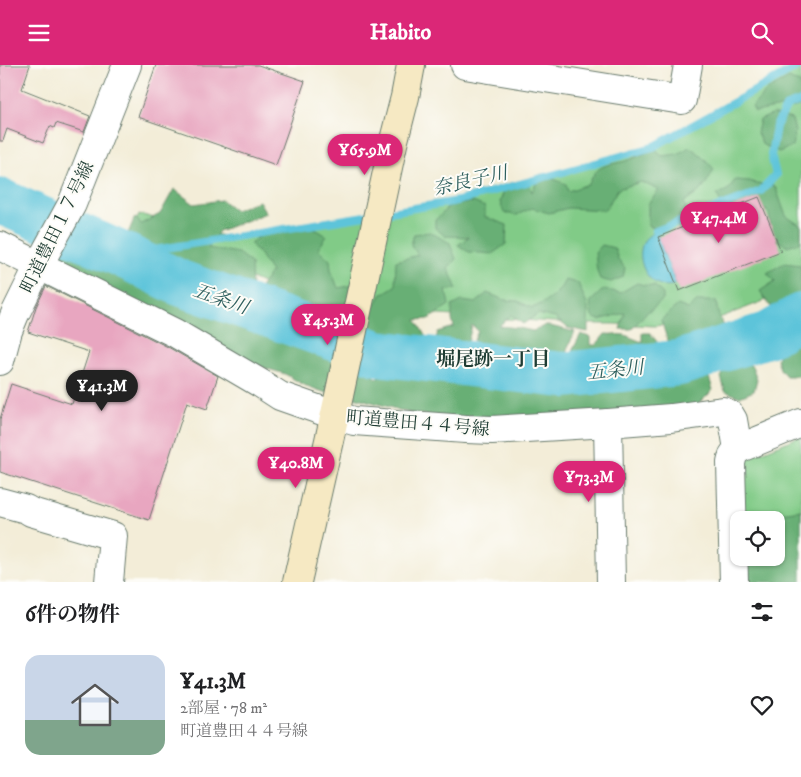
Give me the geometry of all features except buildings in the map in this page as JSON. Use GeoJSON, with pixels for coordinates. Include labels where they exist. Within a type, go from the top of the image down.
{"type":"FeatureCollection","features":[{"type":"Feature","properties":{"kind":"main road"},"geometry":{"type":"LineString","coordinates":[[297,582],[411,65]]}},
{"type":"Feature","properties":{"kind":"street","name":"町道豊田１７号線"},"geometry":{"type":"LineString","coordinates":[[0,361],[15,314],[40,262],[72,204],[127,65]]}},
{"type":"Feature","properties":{"kind":"street"},"geometry":{"type":"LineString","coordinates":[[465,65],[682,100],[688,65]]}},
{"type":"Feature","properties":{"kind":"street","name":"町道豊田４４号線"},"geometry":{"type":"LineString","coordinates":[[0,246],[40,262],[175,333],[280,396],[336,410],[354,421],[492,430],[671,418],[723,411],[730,415],[733,420],[738,449]]}},
{"type":"Feature","properties":{"kind":"street"},"geometry":{"type":"LineString","coordinates":[[608,423],[611,582]]}},
{"type":"Feature","properties":{"kind":"street"},"geometry":{"type":"LineString","coordinates":[[734,582],[731,463],[733,455],[738,449],[801,423]]}},
{"type":"Feature","properties":{"kind":"street"},"geometry":{"type":"LineString","coordinates":[[0,502],[113,536],[109,582]]}},
{"type":"Feature","properties":{"kind":"green space"},"geometry":{"type":"Polygon","coordinates":[[[801,69],[801,282],[785,293],[714,320],[654,326],[438,315],[272,287],[133,227],[139,214],[231,238],[458,201],[653,147],[801,69]]]}},
{"type":"Feature","properties":{"kind":"green space"},"geometry":{"type":"Polygon","coordinates":[[[789,78],[801,84],[801,105],[793,108],[776,108],[755,112],[752,107],[767,90],[789,78]]]}},
{"type":"Feature","properties":{"kind":"green space"},"geometry":{"type":"Polygon","coordinates":[[[773,114],[792,119],[795,132],[792,146],[779,152],[763,145],[757,133],[760,120],[773,114]]]}},
{"type":"Feature","properties":{"kind":"green space"},"geometry":{"type":"Polygon","coordinates":[[[690,147],[714,169],[704,187],[684,202],[687,212],[684,223],[664,231],[648,226],[648,204],[659,190],[641,182],[618,189],[605,210],[568,208],[549,213],[532,208],[517,215],[504,213],[500,202],[506,184],[527,179],[532,192],[541,174],[566,184],[568,191],[589,184],[596,171],[605,166],[629,160],[655,148],[662,156],[677,154],[690,147]]]}},
{"type":"Feature","properties":{"kind":"green space"},"geometry":{"type":"Polygon","coordinates":[[[735,180],[775,186],[786,216],[801,226],[801,242],[787,246],[772,237],[769,212],[756,203],[735,209],[723,208],[717,195],[729,189],[735,180]]]}},
{"type":"Feature","properties":{"kind":"green space"},"geometry":{"type":"Polygon","coordinates":[[[174,189],[194,204],[222,200],[235,210],[259,201],[266,213],[219,231],[208,248],[238,253],[251,263],[252,290],[228,292],[209,283],[183,276],[180,267],[157,268],[137,249],[125,243],[135,217],[141,224],[160,214],[174,189]]]}},
{"type":"Feature","properties":{"kind":"green space"},"geometry":{"type":"Polygon","coordinates":[[[473,202],[485,207],[485,217],[507,225],[506,244],[492,254],[469,252],[458,245],[468,237],[445,236],[435,228],[435,220],[449,206],[473,202]]]}},
{"type":"Feature","properties":{"kind":"green space"},"geometry":{"type":"Polygon","coordinates":[[[312,227],[327,236],[318,249],[330,260],[331,270],[338,288],[360,284],[356,334],[300,331],[267,309],[256,293],[271,272],[250,243],[272,228],[312,227]]]}},
{"type":"Feature","properties":{"kind":"green space"},"geometry":{"type":"Polygon","coordinates":[[[430,232],[450,243],[456,259],[448,268],[457,289],[446,290],[449,305],[429,319],[416,320],[427,339],[425,351],[393,352],[368,342],[359,325],[382,294],[395,286],[396,261],[418,255],[411,245],[414,234],[430,232]]]}},
{"type":"Feature","properties":{"kind":"green space"},"geometry":{"type":"Polygon","coordinates":[[[75,237],[93,250],[120,249],[148,274],[175,276],[205,287],[231,310],[296,335],[310,352],[341,352],[377,378],[387,372],[417,370],[421,380],[446,374],[482,373],[501,380],[508,373],[531,377],[552,384],[567,381],[595,387],[604,377],[620,386],[630,377],[653,376],[665,384],[667,374],[697,368],[709,377],[713,390],[689,414],[521,422],[413,414],[344,394],[329,394],[304,385],[285,374],[244,359],[55,261],[58,249],[75,237]]]}},
{"type":"Feature","properties":{"kind":"green space"},"geometry":{"type":"Polygon","coordinates":[[[602,245],[614,248],[618,259],[625,268],[623,277],[611,282],[600,279],[595,253],[602,245]]]}},
{"type":"Feature","properties":{"kind":"green space"},"geometry":{"type":"Polygon","coordinates":[[[784,263],[801,265],[800,308],[770,306],[760,291],[775,281],[767,273],[784,263]]]}},
{"type":"Feature","properties":{"kind":"green space"},"geometry":{"type":"Polygon","coordinates":[[[565,280],[578,283],[588,307],[588,332],[568,328],[555,318],[538,314],[523,324],[511,315],[499,326],[533,331],[546,325],[575,332],[567,349],[564,364],[534,366],[481,359],[484,349],[474,340],[478,331],[472,325],[468,342],[475,355],[462,369],[451,367],[446,357],[433,348],[438,332],[454,327],[452,306],[462,301],[476,303],[487,293],[505,300],[518,301],[532,308],[552,297],[565,280]]]}},
{"type":"Feature","properties":{"kind":"green space"},"geometry":{"type":"Polygon","coordinates":[[[637,283],[655,286],[663,294],[663,300],[644,315],[632,329],[620,329],[625,313],[599,320],[592,317],[590,302],[604,289],[620,293],[637,283]]]}},
{"type":"Feature","properties":{"kind":"green space"},"geometry":{"type":"Polygon","coordinates":[[[698,301],[716,301],[718,313],[728,335],[700,351],[692,362],[675,367],[663,360],[651,371],[589,354],[583,365],[570,355],[581,334],[590,337],[590,345],[596,345],[605,334],[625,335],[642,342],[642,333],[650,333],[658,343],[653,351],[662,355],[674,348],[667,339],[661,320],[678,305],[688,309],[698,301]]]}},
{"type":"Feature","properties":{"kind":"green space"},"geometry":{"type":"Polygon","coordinates":[[[801,334],[801,376],[786,376],[780,369],[777,359],[782,346],[801,334]]]}},
{"type":"Feature","properties":{"kind":"green space"},"geometry":{"type":"Polygon","coordinates":[[[741,361],[752,366],[757,379],[754,391],[740,397],[725,391],[721,377],[728,365],[741,361]]]}},
{"type":"Feature","properties":{"kind":"green space"},"geometry":{"type":"Polygon","coordinates":[[[801,436],[801,519],[785,519],[785,511],[742,511],[741,469],[749,457],[801,436]]]}},
{"type":"Feature","properties":{"kind":"green space"},"geometry":{"type":"Polygon","coordinates":[[[801,510],[801,582],[734,582],[733,566],[785,566],[785,512],[801,510]]]}},
{"type":"Feature","properties":{"kind":"water"},"geometry":{"type":"Polygon","coordinates":[[[656,231],[676,284],[667,286],[659,284],[646,274],[641,258],[641,249],[644,241],[656,231]]]}},
{"type":"Feature","properties":{"kind":"waterway","name":"奈良子川"},"geometry":{"type":"LineString","coordinates":[[123,255],[458,201],[653,147],[801,65]]}},
{"type":"Feature","properties":{"kind":"waterway"},"geometry":{"type":"LineString","coordinates":[[656,231],[761,191],[776,175],[771,155],[776,126],[787,106],[801,101]]}},
{"type":"Feature","properties":{"kind":"waterway","name":"五条川"},"geometry":{"type":"LineString","coordinates":[[0,201],[123,255],[180,283],[377,353],[563,375],[679,363],[770,334],[801,316]]}},
{"type":"Feature","properties":{"kind":"district","name":"堀尾跡一丁目"},"geometry":{"type":"Point","coordinates":[493,358]}}]}
